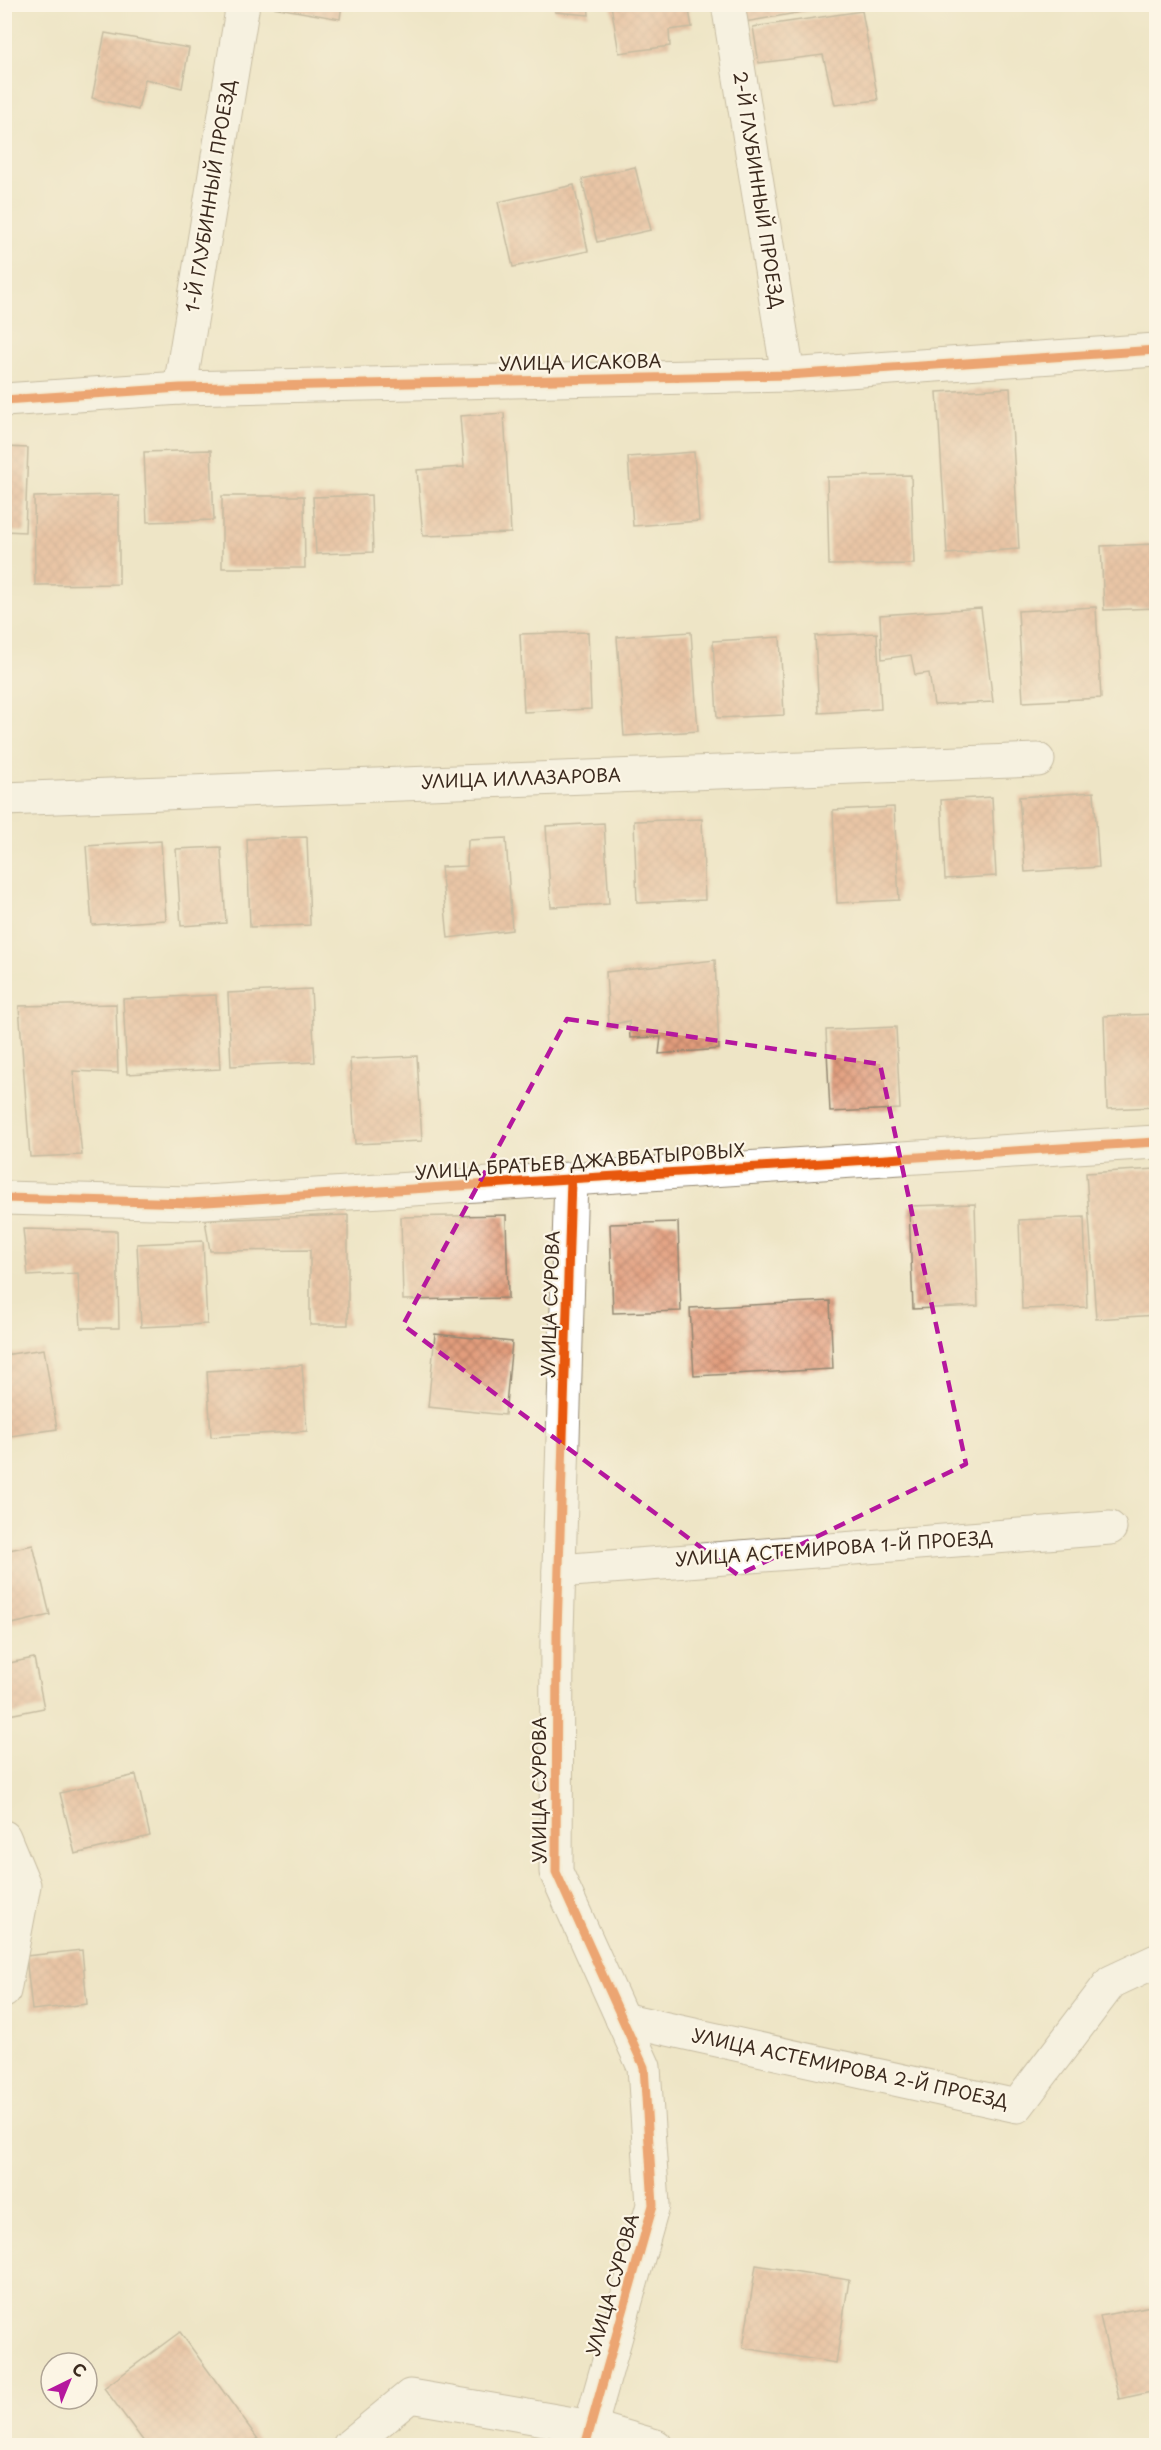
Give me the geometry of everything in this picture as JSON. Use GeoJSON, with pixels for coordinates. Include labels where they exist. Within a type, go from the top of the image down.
{"type":"FeatureCollection","features":[{"type":"Feature","properties":{"kind":"street","name":"1-Й ГЛУБИННЫЙ ПРОЕЗД"},"geometry":{"type":"LineString","coordinates":[[180,388],[243,4]]}},
{"type":"Feature","properties":{"kind":"street","name":"2-Й ГЛУБИННЫЙ ПРОЕЗД"},"geometry":{"type":"LineString","coordinates":[[728,4],[788,375]]}},
{"type":"Feature","properties":{"kind":"street","name":"УЛИЦА ИСАКОВА"},"geometry":{"type":"LineString","coordinates":[[4,400],[180,388],[788,375],[1156,350]]}},
{"type":"Feature","properties":{"kind":"street","name":"УЛИЦА ИЛЛАЗАРОВА"},"geometry":{"type":"LineString","coordinates":[[4,798],[1038,760]]}},
{"type":"Feature","properties":{"kind":"street","name":"УЛИЦА БРАТЬЕВ ДЖАВБАТЫРОВЫХ"},"geometry":{"type":"LineString","coordinates":[[4,1198],[190,1203],[1156,1142]]}},
{"type":"Feature","properties":{"kind":"street","name":"УЛИЦА СУРОВА"},"geometry":{"type":"LineString","coordinates":[[571,1179],[559,1570],[556,1872],[644,2067],[653,2205],[588,2436]]}},
{"type":"Feature","properties":{"kind":"street","name":"УЛИЦА АСТЕМИРОВА 1-Й ПРОЕЗД"},"geometry":{"type":"LineString","coordinates":[[559,1570],[1110,1528]]}},
{"type":"Feature","properties":{"kind":"street"},"geometry":{"type":"LineString","coordinates":[[4,1837],[24,1885],[4,1991]]}},
{"type":"Feature","properties":{"kind":"street","name":"УЛИЦА АСТЕМИРОВА 2-Й ПРОЕЗД"},"geometry":{"type":"LineString","coordinates":[[622,2019],[1017,2106],[1111,1982],[1156,1961]]}},
{"type":"Feature","properties":{"kind":"street"},"geometry":{"type":"LineString","coordinates":[[349,2445],[410,2396],[588,2436],[656,2445]]}},
{"type":"Feature","properties":{"kind":"highlighted area"},"geometry":{"type":"Polygon","coordinates":[[[567,1019],[880,1064],[966,1464],[738,1575],[403,1325],[567,1019]]]}},
{"type":"Feature","properties":{"kind":"building"},"geometry":{"type":"Polygon","coordinates":[[[273,4],[342,4],[340,19],[272,7],[273,4]]]}},
{"type":"Feature","properties":{"kind":"building"},"geometry":{"type":"Polygon","coordinates":[[[554,4],[588,4],[589,15],[555,12],[554,4]]]}},
{"type":"Feature","properties":{"kind":"building"},"geometry":{"type":"Polygon","coordinates":[[[611,5],[688,5],[692,27],[669,30],[670,46],[619,53],[611,5]]]}},
{"type":"Feature","properties":{"kind":"building"},"geometry":{"type":"Polygon","coordinates":[[[742,5],[819,5],[820,9],[745,22],[742,5]]]}},
{"type":"Feature","properties":{"kind":"building"},"geometry":{"type":"Polygon","coordinates":[[[862,11],[878,100],[835,105],[823,55],[759,63],[753,27],[862,11]]]}},
{"type":"Feature","properties":{"kind":"building"},"geometry":{"type":"Polygon","coordinates":[[[105,33],[189,48],[182,88],[145,79],[138,110],[92,98],[105,33]]]}},
{"type":"Feature","properties":{"kind":"building"},"geometry":{"type":"Polygon","coordinates":[[[635,167],[651,230],[597,242],[582,179],[635,167]]]}},
{"type":"Feature","properties":{"kind":"building"},"geometry":{"type":"Polygon","coordinates":[[[574,185],[588,251],[513,267],[498,202],[574,185]]]}},
{"type":"Feature","properties":{"kind":"building"},"geometry":{"type":"Polygon","coordinates":[[[1010,388],[1019,549],[947,554],[937,392],[1010,388]]]}},
{"type":"Feature","properties":{"kind":"building"},"geometry":{"type":"Polygon","coordinates":[[[504,413],[511,533],[423,536],[417,470],[464,467],[460,416],[504,413]]]}},
{"type":"Feature","properties":{"kind":"building"},"geometry":{"type":"Polygon","coordinates":[[[5,447],[28,448],[25,532],[5,531],[5,447]]]}},
{"type":"Feature","properties":{"kind":"building"},"geometry":{"type":"Polygon","coordinates":[[[211,450],[214,520],[147,522],[144,452],[211,450]]]}},
{"type":"Feature","properties":{"kind":"building"},"geometry":{"type":"Polygon","coordinates":[[[694,452],[699,521],[633,526],[628,457],[694,452]]]}},
{"type":"Feature","properties":{"kind":"building"},"geometry":{"type":"Polygon","coordinates":[[[911,475],[914,564],[829,565],[827,477],[911,475]]]}},
{"type":"Feature","properties":{"kind":"building"},"geometry":{"type":"Polygon","coordinates":[[[119,495],[119,584],[35,585],[34,497],[119,495]]]}},
{"type":"Feature","properties":{"kind":"building"},"geometry":{"type":"Polygon","coordinates":[[[371,495],[373,552],[316,554],[313,497],[371,495]]]}},
{"type":"Feature","properties":{"kind":"building"},"geometry":{"type":"Polygon","coordinates":[[[222,496],[304,496],[305,568],[222,568],[222,496]]]}},
{"type":"Feature","properties":{"kind":"building"},"geometry":{"type":"Polygon","coordinates":[[[1156,544],[1156,608],[1104,610],[1101,546],[1156,544]]]}},
{"type":"Feature","properties":{"kind":"building"},"geometry":{"type":"Polygon","coordinates":[[[1096,607],[1101,698],[1023,702],[1018,611],[1096,607]]]}},
{"type":"Feature","properties":{"kind":"building"},"geometry":{"type":"Polygon","coordinates":[[[981,608],[993,702],[934,705],[929,673],[915,675],[911,655],[882,659],[880,615],[981,608]]]}},
{"type":"Feature","properties":{"kind":"building"},"geometry":{"type":"Polygon","coordinates":[[[588,632],[591,709],[524,712],[520,634],[588,632]]]}},
{"type":"Feature","properties":{"kind":"building"},"geometry":{"type":"Polygon","coordinates":[[[691,632],[698,731],[624,736],[617,637],[691,632]]]}},
{"type":"Feature","properties":{"kind":"building"},"geometry":{"type":"Polygon","coordinates":[[[877,633],[881,709],[819,713],[815,636],[877,633]]]}},
{"type":"Feature","properties":{"kind":"building"},"geometry":{"type":"Polygon","coordinates":[[[780,637],[784,715],[717,718],[713,641],[780,637]]]}},
{"type":"Feature","properties":{"kind":"building"},"geometry":{"type":"Polygon","coordinates":[[[1094,792],[1099,867],[1025,872],[1019,797],[1094,792]]]}},
{"type":"Feature","properties":{"kind":"building"},"geometry":{"type":"Polygon","coordinates":[[[992,797],[996,876],[945,879],[941,800],[992,797]]]}},
{"type":"Feature","properties":{"kind":"building"},"geometry":{"type":"Polygon","coordinates":[[[894,807],[899,900],[837,903],[833,810],[894,807]]]}},
{"type":"Feature","properties":{"kind":"building"},"geometry":{"type":"Polygon","coordinates":[[[702,819],[705,900],[637,903],[634,821],[702,819]]]}},
{"type":"Feature","properties":{"kind":"building"},"geometry":{"type":"Polygon","coordinates":[[[604,823],[609,904],[551,907],[546,826],[604,823]]]}},
{"type":"Feature","properties":{"kind":"building"},"geometry":{"type":"Polygon","coordinates":[[[307,837],[310,925],[250,927],[247,839],[307,837]]]}},
{"type":"Feature","properties":{"kind":"building"},"geometry":{"type":"Polygon","coordinates":[[[506,838],[512,930],[448,938],[441,867],[467,866],[468,840],[506,838]]]}},
{"type":"Feature","properties":{"kind":"building"},"geometry":{"type":"Polygon","coordinates":[[[161,841],[166,920],[92,925],[86,846],[161,841]]]}},
{"type":"Feature","properties":{"kind":"building"},"geometry":{"type":"Polygon","coordinates":[[[221,847],[226,923],[181,926],[176,849],[221,847]]]}},
{"type":"Feature","properties":{"kind":"building"},"geometry":{"type":"Polygon","coordinates":[[[715,960],[719,1049],[659,1054],[661,1037],[630,1038],[629,1021],[609,1025],[606,972],[715,960]]]}},
{"type":"Feature","properties":{"kind":"building"},"geometry":{"type":"Polygon","coordinates":[[[311,989],[315,1062],[231,1066],[228,993],[311,989]]]}},
{"type":"Feature","properties":{"kind":"building"},"geometry":{"type":"Polygon","coordinates":[[[216,995],[220,1069],[127,1074],[123,999],[216,995]]]}},
{"type":"Feature","properties":{"kind":"building"},"geometry":{"type":"Polygon","coordinates":[[[116,1004],[118,1073],[73,1071],[82,1155],[30,1157],[19,1006],[116,1004]]]}},
{"type":"Feature","properties":{"kind":"building"},"geometry":{"type":"Polygon","coordinates":[[[1156,1014],[1156,1107],[1107,1109],[1104,1016],[1156,1014]]]}},
{"type":"Feature","properties":{"kind":"building"},"geometry":{"type":"Polygon","coordinates":[[[896,1027],[900,1109],[830,1112],[826,1030],[896,1027]]]}},
{"type":"Feature","properties":{"kind":"building"},"geometry":{"type":"Polygon","coordinates":[[[417,1056],[422,1141],[355,1144],[350,1059],[417,1056]]]}},
{"type":"Feature","properties":{"kind":"building"},"geometry":{"type":"Polygon","coordinates":[[[1156,1169],[1156,1315],[1096,1319],[1086,1173],[1156,1169]]]}},
{"type":"Feature","properties":{"kind":"building"},"geometry":{"type":"Polygon","coordinates":[[[975,1204],[978,1306],[913,1309],[909,1206],[975,1204]]]}},
{"type":"Feature","properties":{"kind":"building"},"geometry":{"type":"Polygon","coordinates":[[[348,1215],[348,1325],[310,1325],[310,1250],[210,1251],[205,1220],[348,1215]]]}},
{"type":"Feature","properties":{"kind":"building"},"geometry":{"type":"Polygon","coordinates":[[[506,1215],[508,1298],[403,1300],[401,1217],[506,1215]]]}},
{"type":"Feature","properties":{"kind":"building"},"geometry":{"type":"Polygon","coordinates":[[[1084,1217],[1087,1307],[1022,1309],[1019,1220],[1084,1217]]]}},
{"type":"Feature","properties":{"kind":"building"},"geometry":{"type":"Polygon","coordinates":[[[678,1222],[681,1311],[613,1313],[610,1224],[678,1222]]]}},
{"type":"Feature","properties":{"kind":"building"},"geometry":{"type":"Polygon","coordinates":[[[23,1229],[117,1231],[119,1328],[81,1328],[78,1273],[28,1276],[23,1229]]]}},
{"type":"Feature","properties":{"kind":"building"},"geometry":{"type":"Polygon","coordinates":[[[203,1241],[207,1324],[141,1327],[137,1244],[203,1241]]]}},
{"type":"Feature","properties":{"kind":"building"},"geometry":{"type":"Polygon","coordinates":[[[830,1301],[833,1369],[694,1376],[690,1308],[830,1301]]]}},
{"type":"Feature","properties":{"kind":"building"},"geometry":{"type":"Polygon","coordinates":[[[435,1334],[512,1342],[505,1415],[428,1407],[435,1334]]]}},
{"type":"Feature","properties":{"kind":"building"},"geometry":{"type":"Polygon","coordinates":[[[44,1349],[57,1429],[4,1437],[4,1355],[44,1349]]]}},
{"type":"Feature","properties":{"kind":"building"},"geometry":{"type":"Polygon","coordinates":[[[302,1365],[307,1431],[211,1437],[207,1371],[302,1365]]]}},
{"type":"Feature","properties":{"kind":"building"},"geometry":{"type":"Polygon","coordinates":[[[33,1545],[50,1615],[12,1624],[4,1595],[4,1551],[33,1545]]]}},
{"type":"Feature","properties":{"kind":"building"},"geometry":{"type":"Polygon","coordinates":[[[34,1658],[44,1708],[4,1716],[4,1664],[34,1658]]]}},
{"type":"Feature","properties":{"kind":"building"},"geometry":{"type":"Polygon","coordinates":[[[136,1775],[150,1836],[75,1854],[60,1793],[136,1775]]]}},
{"type":"Feature","properties":{"kind":"building"},"geometry":{"type":"Polygon","coordinates":[[[82,1950],[87,2004],[32,2010],[26,1956],[82,1950]]]}},
{"type":"Feature","properties":{"kind":"building"},"geometry":{"type":"Polygon","coordinates":[[[756,2265],[849,2280],[836,2363],[743,2348],[756,2265]]]}},
{"type":"Feature","properties":{"kind":"building"},"geometry":{"type":"Polygon","coordinates":[[[1156,2305],[1156,2391],[1119,2399],[1100,2316],[1156,2305]]]}},
{"type":"Feature","properties":{"kind":"building"},"geometry":{"type":"Polygon","coordinates":[[[180,2332],[258,2439],[249,2446],[147,2446],[104,2388],[180,2332]]]}},
{"type":"Feature","properties":{"kind":"cycle path"},"geometry":{"type":"LineString","coordinates":[[4,400],[180,388],[788,375],[1156,350]]}},
{"type":"Feature","properties":{"kind":"cycle path"},"geometry":{"type":"LineString","coordinates":[[4,1198],[190,1203],[1156,1142]]}},
{"type":"Feature","properties":{"kind":"cycle path"},"geometry":{"type":"LineString","coordinates":[[571,1179],[557,1632],[556,1872],[644,2067],[653,2205],[585,2446]]}}]}
